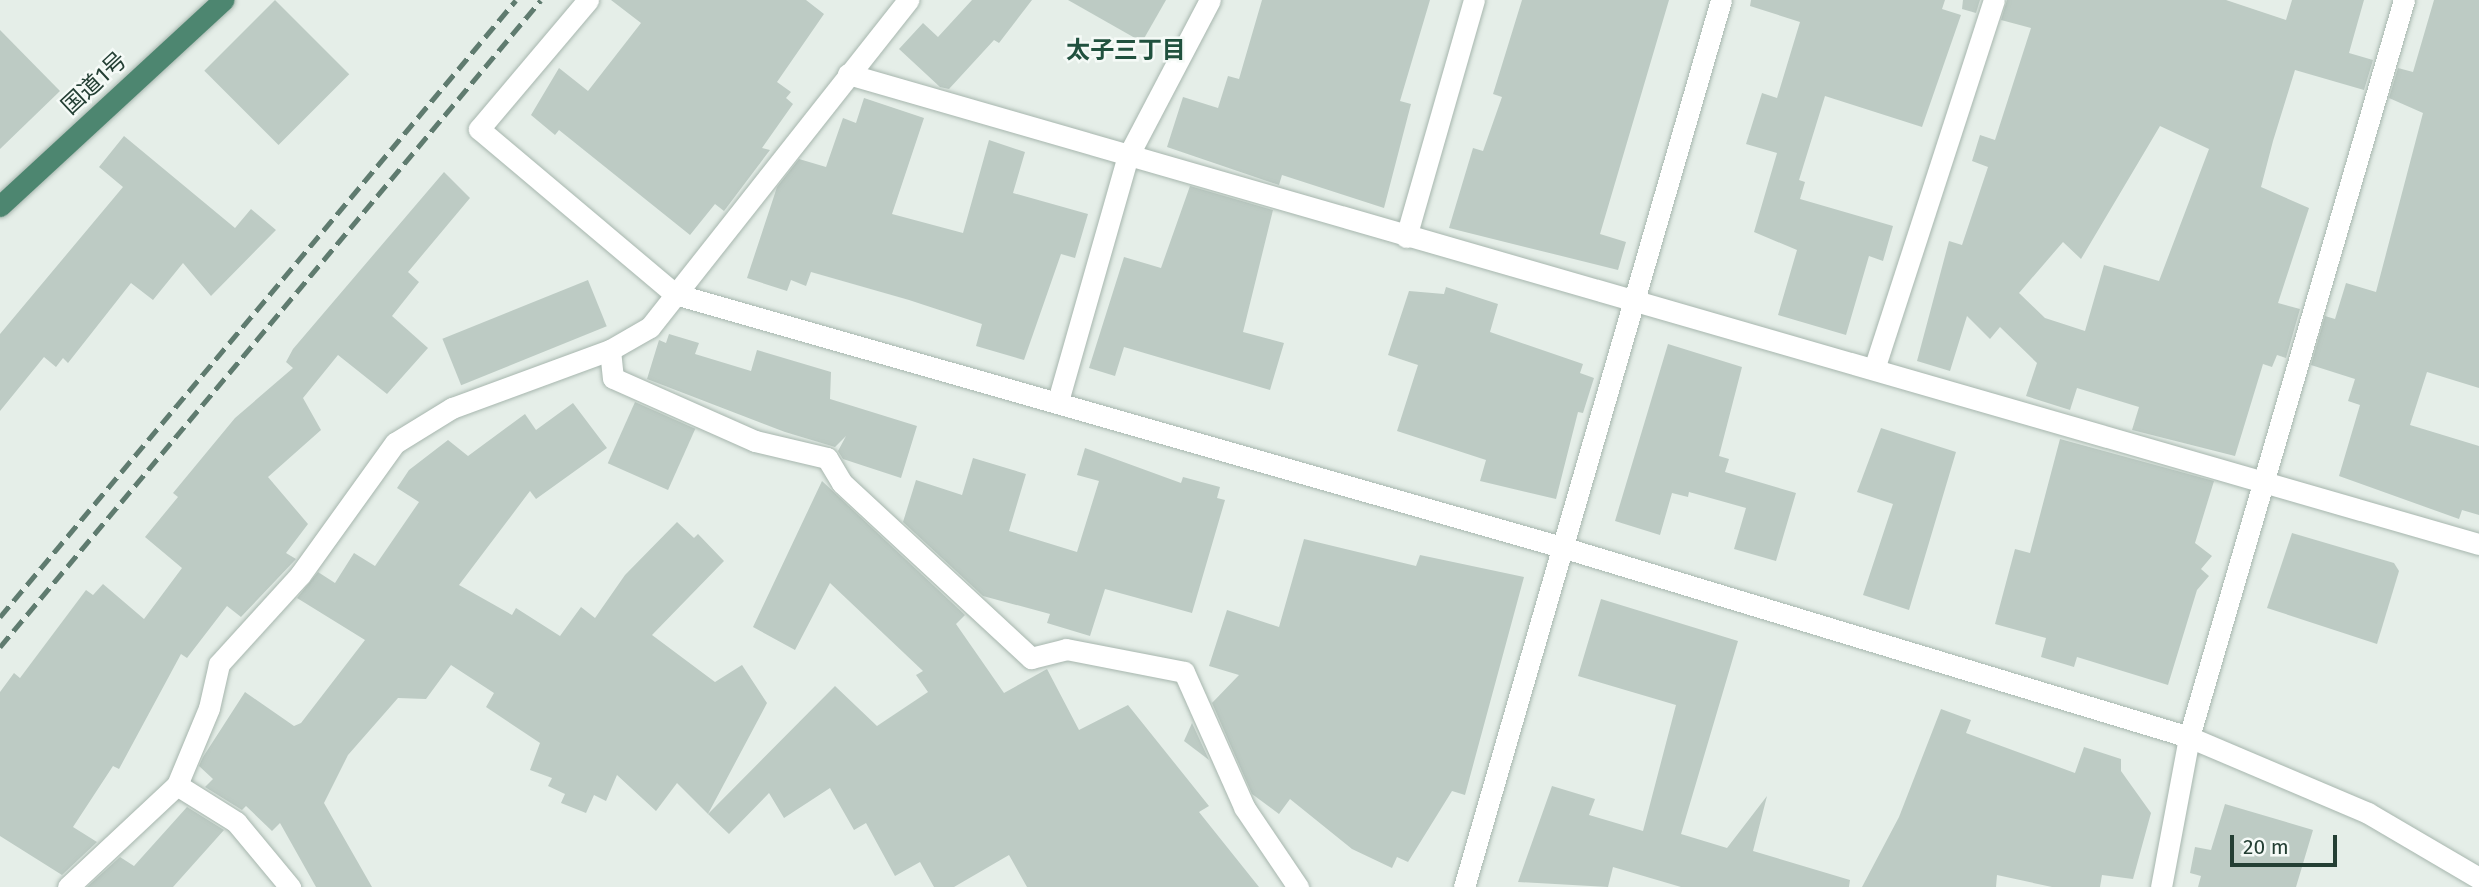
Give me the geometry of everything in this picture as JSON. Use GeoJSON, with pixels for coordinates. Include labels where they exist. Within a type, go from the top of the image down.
{"type":"FeatureCollection","features":[{"type":"Feature","properties":{"kind":"highway","name":"国道1号"},"geometry":{"type":"LineString","coordinates":[[0,206],[223,0]]}},
{"type":"Feature","properties":{"kind":"street"},"geometry":{"type":"LineString","coordinates":[[588,0],[479,129],[675,294],[1058,401],[1565,548],[2189,737],[2368,813],[2479,878]]}},
{"type":"Feature","properties":{"kind":"street"},"geometry":{"type":"LineString","coordinates":[[68,887],[177,785],[209,708],[219,664],[300,575],[396,443],[452,408],[610,350],[650,327],[908,0]]}},
{"type":"Feature","properties":{"kind":"street"},"geometry":{"type":"LineString","coordinates":[[1058,401],[1128,156],[1210,0]]}},
{"type":"Feature","properties":{"kind":"street"},"geometry":{"type":"LineString","coordinates":[[1406,237],[1474,0]]}},
{"type":"Feature","properties":{"kind":"street"},"geometry":{"type":"LineString","coordinates":[[1468,886],[1638,300],[1721,0]]}},
{"type":"Feature","properties":{"kind":"street"},"geometry":{"type":"LineString","coordinates":[[1874,369],[1994,0]]}},
{"type":"Feature","properties":{"kind":"street"},"geometry":{"type":"LineString","coordinates":[[2161,887],[2189,737],[2404,0]]}},
{"type":"Feature","properties":{"kind":"street"},"geometry":{"type":"LineString","coordinates":[[848,74],[1406,237],[1638,300],[2479,544]]}},
{"type":"Feature","properties":{"kind":"street"},"geometry":{"type":"LineString","coordinates":[[610,350],[612,379],[755,441],[827,458],[842,483],[1031,658],[1066,649],[1184,672],[1244,807],[1298,887]]}},
{"type":"Feature","properties":{"kind":"street"},"geometry":{"type":"LineString","coordinates":[[177,785],[236,822],[290,887]]}},
{"type":"Feature","properties":{"kind":"building"},"geometry":{"type":"Polygon","coordinates":[[[275,0],[349,74],[279,145],[204,71],[275,0]]]}},
{"type":"Feature","properties":{"kind":"building"},"geometry":{"type":"Polygon","coordinates":[[[611,0],[806,0],[824,14],[777,82],[791,92],[786,98],[793,104],[762,148],[770,150],[724,211],[715,204],[690,235],[559,130],[555,135],[531,115],[559,68],[588,91],[641,23],[611,0]]]}},
{"type":"Feature","properties":{"kind":"building"},"geometry":{"type":"Polygon","coordinates":[[[972,0],[1032,0],[999,43],[994,40],[949,89],[940,87],[899,49],[923,23],[938,37],[972,0]]]}},
{"type":"Feature","properties":{"kind":"building"},"geometry":{"type":"Polygon","coordinates":[[[1068,0],[1166,0],[1142,42],[1068,0]]]}},
{"type":"Feature","properties":{"kind":"building"},"geometry":{"type":"Polygon","coordinates":[[[1262,0],[1430,0],[1400,101],[1411,104],[1384,208],[1282,175],[1279,185],[1167,147],[1183,97],[1218,108],[1228,76],[1239,79],[1262,0]]]}},
{"type":"Feature","properties":{"kind":"building"},"geometry":{"type":"Polygon","coordinates":[[[1522,0],[1669,0],[1600,234],[1626,242],[1618,270],[1449,228],[1473,148],[1483,151],[1502,97],[1493,94],[1522,0]]]}},
{"type":"Feature","properties":{"kind":"building"},"geometry":{"type":"Polygon","coordinates":[[[1751,0],[1945,0],[1942,9],[1961,15],[1922,127],[1825,96],[1799,180],[1805,182],[1800,199],[1893,226],[1883,261],[1869,256],[1846,335],[1778,315],[1797,250],[1754,232],[1777,153],[1746,144],[1762,93],[1777,98],[1800,22],[1750,6],[1751,0]]]}},
{"type":"Feature","properties":{"kind":"building"},"geometry":{"type":"Polygon","coordinates":[[[1963,0],[1980,0],[1976,13],[1962,9],[1963,0]]]}},
{"type":"Feature","properties":{"kind":"building"},"geometry":{"type":"Polygon","coordinates":[[[2007,0],[2226,0],[2286,20],[2292,0],[2364,0],[2349,53],[2373,60],[2364,90],[2295,70],[2273,141],[2261,187],[2309,208],[2278,303],[2300,309],[2286,358],[2277,355],[2272,367],[2263,364],[2235,456],[2132,430],[2139,407],[2077,388],[2070,410],[2026,396],[2037,363],[2000,327],[1990,339],[1967,316],[1950,371],[1917,361],[1949,241],[1962,245],[1988,167],[1972,161],[1980,135],[1995,140],[2031,28],[2001,20],[2007,0]],[[2160,126],[2081,259],[2063,242],[2019,293],[2045,318],[2085,331],[2104,265],[2159,281],[2209,149],[2160,126]]]}},
{"type":"Feature","properties":{"kind":"building"},"geometry":{"type":"Polygon","coordinates":[[[2434,0],[2479,0],[2479,388],[2427,372],[2410,425],[2479,446],[2479,515],[2462,510],[2459,519],[2339,476],[2360,405],[2348,401],[2355,379],[2311,365],[2325,316],[2335,319],[2346,283],[2376,292],[2423,113],[2389,98],[2398,68],[2413,72],[2434,0]]]}},
{"type":"Feature","properties":{"kind":"building"},"geometry":{"type":"Polygon","coordinates":[[[0,30],[60,91],[0,149],[0,30]]]}},
{"type":"Feature","properties":{"kind":"building"},"geometry":{"type":"Polygon","coordinates":[[[864,98],[924,118],[892,214],[963,233],[989,140],[1025,152],[1013,193],[1088,214],[1075,258],[1061,254],[1024,360],[976,346],[982,324],[909,300],[811,272],[806,286],[791,280],[787,291],[747,278],[777,187],[799,159],[826,167],[843,118],[856,123],[864,98]]]}},
{"type":"Feature","properties":{"kind":"building"},"geometry":{"type":"Polygon","coordinates":[[[124,136],[235,228],[251,209],[276,230],[211,296],[183,263],[153,300],[131,283],[68,363],[63,358],[56,367],[44,357],[0,411],[0,334],[123,187],[99,167],[124,136]]]}},
{"type":"Feature","properties":{"kind":"building"},"geometry":{"type":"Polygon","coordinates":[[[444,172],[470,198],[408,272],[419,282],[392,316],[428,348],[387,394],[338,355],[303,398],[321,430],[268,477],[308,524],[286,553],[296,559],[241,617],[227,606],[187,658],[181,654],[119,769],[113,766],[73,827],[97,842],[62,875],[0,836],[0,692],[14,673],[20,678],[86,590],[93,595],[103,584],[144,619],[182,568],[145,537],[178,497],[173,493],[235,418],[293,368],[286,362],[293,349],[444,172]]]}},
{"type":"Feature","properties":{"kind":"building"},"geometry":{"type":"Polygon","coordinates":[[[1190,186],[1273,210],[1243,332],[1284,343],[1270,390],[1124,347],[1115,376],[1089,368],[1124,257],[1161,268],[1190,186]]]}},
{"type":"Feature","properties":{"kind":"building"},"geometry":{"type":"Polygon","coordinates":[[[588,280],[607,326],[461,385],[442,339],[588,280]]]}},
{"type":"Feature","properties":{"kind":"building"},"geometry":{"type":"Polygon","coordinates":[[[1446,287],[1498,304],[1490,332],[1583,364],[1580,373],[1594,378],[1583,413],[1578,412],[1556,499],[1480,481],[1486,460],[1397,431],[1418,365],[1388,355],[1409,291],[1444,294],[1446,287]]]}},
{"type":"Feature","properties":{"kind":"building"},"geometry":{"type":"Polygon","coordinates":[[[669,334],[699,343],[695,354],[751,371],[757,350],[831,372],[830,399],[917,426],[901,478],[843,459],[838,451],[846,436],[835,447],[785,432],[647,379],[659,340],[666,343],[669,334]]]}},
{"type":"Feature","properties":{"kind":"building"},"geometry":{"type":"Polygon","coordinates":[[[1668,344],[1742,367],[1719,456],[1729,459],[1725,472],[1796,493],[1776,561],[1734,549],[1746,508],[1689,492],[1688,497],[1672,493],[1660,535],[1615,521],[1668,344]]]}},
{"type":"Feature","properties":{"kind":"building"},"geometry":{"type":"Polygon","coordinates":[[[635,402],[695,429],[668,490],[608,463],[635,402]]]}},
{"type":"Feature","properties":{"kind":"building"},"geometry":{"type":"Polygon","coordinates":[[[573,403],[607,448],[536,499],[530,491],[459,585],[512,615],[516,608],[560,636],[581,607],[595,618],[625,575],[677,522],[694,538],[698,534],[724,561],[652,635],[715,682],[742,665],[767,703],[708,814],[677,783],[656,811],[617,775],[606,801],[594,795],[586,813],[561,803],[565,794],[548,786],[552,778],[530,770],[540,743],[486,707],[494,693],[451,665],[426,699],[398,698],[348,755],[324,803],[372,887],[316,887],[280,823],[272,831],[246,806],[242,810],[205,787],[213,779],[199,766],[203,757],[245,692],[294,726],[301,723],[365,640],[297,598],[318,572],[335,583],[354,553],[375,566],[419,502],[397,488],[409,470],[448,440],[468,456],[525,414],[536,430],[573,403]]]}},
{"type":"Feature","properties":{"kind":"building"},"geometry":{"type":"Polygon","coordinates":[[[1881,428],[1956,452],[1909,610],[1863,595],[1893,504],[1857,492],[1881,428]]]}},
{"type":"Feature","properties":{"kind":"building"},"geometry":{"type":"Polygon","coordinates":[[[2060,439],[2214,481],[2195,543],[2212,556],[2201,569],[2209,576],[2197,590],[2168,685],[2077,657],[2074,667],[2041,657],[2046,638],[1995,624],[2015,549],[2030,553],[2060,439]]]}},
{"type":"Feature","properties":{"kind":"building"},"geometry":{"type":"Polygon","coordinates":[[[1085,448],[1181,483],[1183,477],[1220,487],[1217,498],[1225,500],[1192,613],[1105,589],[1090,636],[1047,623],[1050,614],[983,596],[903,522],[916,480],[962,495],[973,458],[1026,474],[1009,531],[1077,552],[1099,481],[1077,475],[1085,448]]]}},
{"type":"Feature","properties":{"kind":"building"},"geometry":{"type":"Polygon","coordinates":[[[822,481],[965,615],[956,624],[1004,693],[1047,669],[1079,730],[1128,705],[1209,806],[1199,812],[1259,887],[1027,887],[1009,855],[954,887],[934,887],[920,862],[895,876],[866,823],[854,830],[830,788],[784,818],[769,793],[729,834],[708,814],[835,686],[877,726],[928,692],[916,675],[923,671],[830,583],[795,650],[753,627],[822,481]]]}},
{"type":"Feature","properties":{"kind":"building"},"geometry":{"type":"Polygon","coordinates":[[[2292,533],[2394,563],[2399,571],[2377,644],[2267,608],[2292,533]]]}},
{"type":"Feature","properties":{"kind":"building"},"geometry":{"type":"Polygon","coordinates":[[[1304,539],[1416,566],[1420,555],[1524,577],[1465,795],[1452,791],[1408,862],[1397,857],[1392,868],[1352,849],[1290,799],[1279,814],[1252,794],[1212,703],[1239,675],[1209,666],[1227,610],[1279,627],[1304,539]]]}},
{"type":"Feature","properties":{"kind":"building"},"geometry":{"type":"Polygon","coordinates":[[[1601,599],[1738,641],[1681,834],[1727,848],[1767,796],[1753,851],[1850,880],[1849,887],[1681,887],[1613,867],[1608,887],[1518,882],[1552,786],[1595,799],[1589,815],[1643,831],[1676,705],[1578,676],[1601,599]]]}},
{"type":"Feature","properties":{"kind":"building"},"geometry":{"type":"Polygon","coordinates":[[[1941,709],[1971,720],[1966,733],[2075,773],[2084,747],[2121,759],[2121,771],[2151,813],[2133,879],[2102,875],[2100,887],[2052,887],[1997,875],[1996,887],[1862,887],[1899,817],[1941,709]]]}},
{"type":"Feature","properties":{"kind":"building"},"geometry":{"type":"Polygon","coordinates":[[[1192,723],[1209,760],[1184,741],[1192,723]]]}},
{"type":"Feature","properties":{"kind":"building"},"geometry":{"type":"Polygon","coordinates":[[[2225,804],[2313,830],[2296,887],[2198,887],[2201,876],[2190,873],[2195,847],[2211,850],[2225,804]]]}},
{"type":"Feature","properties":{"kind":"building"},"geometry":{"type":"Polygon","coordinates":[[[187,807],[224,830],[173,887],[87,887],[120,857],[134,866],[187,807]]]}},
{"type":"Feature","properties":{"kind":"railway"},"geometry":{"type":"LineString","coordinates":[[0,617],[516,0]]}},
{"type":"Feature","properties":{"kind":"railway"},"geometry":{"type":"LineString","coordinates":[[0,647],[541,0]]}},
{"type":"Feature","properties":{"kind":"district","name":"太子三丁目"},"geometry":{"type":"Point","coordinates":[1126,51]}}]}
